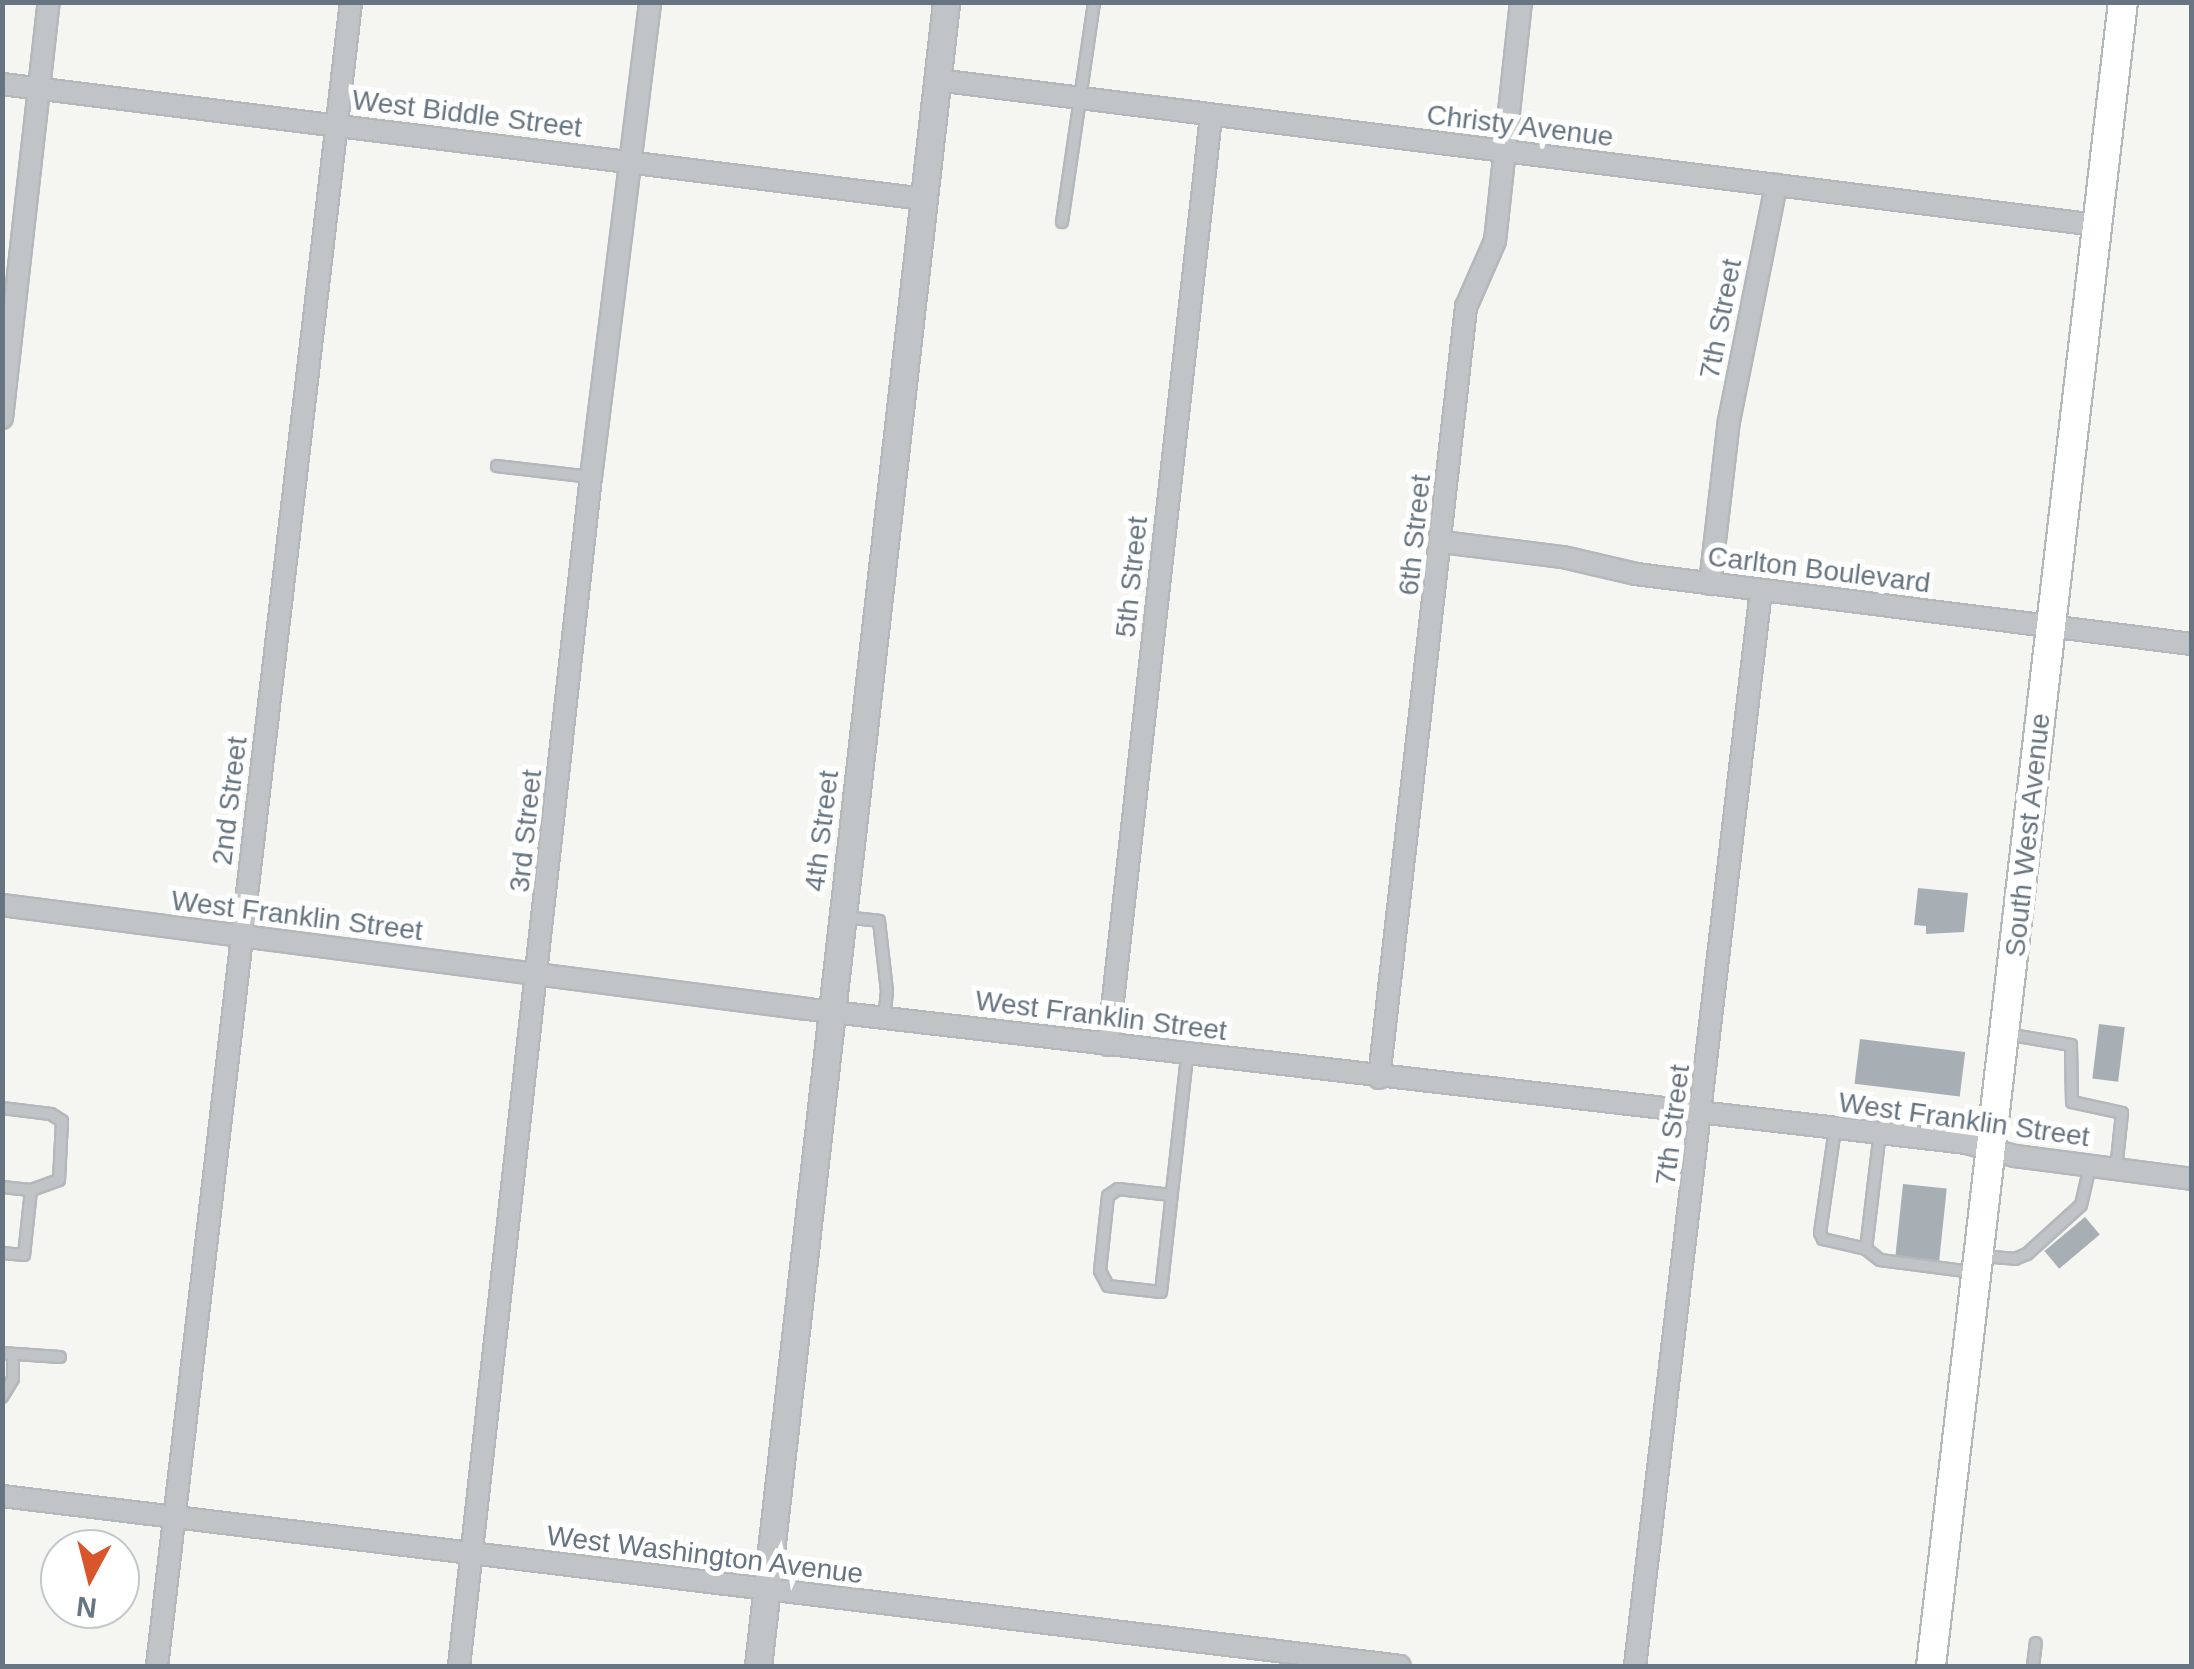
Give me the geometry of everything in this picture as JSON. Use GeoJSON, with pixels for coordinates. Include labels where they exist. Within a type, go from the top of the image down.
{"type":"FeatureCollection","features":[{"type":"Feature","properties":{"kind":"main road","name":"South West Avenue"},"geometry":{"type":"LineString","coordinates":[[1931,1666],[2123,2]]}},
{"type":"Feature","properties":{"kind":"street"},"geometry":{"type":"LineString","coordinates":[[2,418],[49,2]]}},
{"type":"Feature","properties":{"kind":"street","name":"2nd Street"},"geometry":{"type":"LineString","coordinates":[[157,1666],[351,2]]}},
{"type":"Feature","properties":{"kind":"street","name":"3rd Street"},"geometry":{"type":"LineString","coordinates":[[459,1666],[591,477],[650,2]]}},
{"type":"Feature","properties":{"kind":"street","name":"4th Street"},"geometry":{"type":"LineString","coordinates":[[758,1666],[946,2]]}},
{"type":"Feature","properties":{"kind":"street","name":"6th Street"},"geometry":{"type":"LineString","coordinates":[[1379,1078],[1466,307],[1495,241],[1521,2]]}},
{"type":"Feature","properties":{"kind":"street","name":"Christy Avenue"},"geometry":{"type":"LineString","coordinates":[[937,80],[2096,225]]}},
{"type":"Feature","properties":{"kind":"street","name":"West Biddle Street"},"geometry":{"type":"LineString","coordinates":[[2,84],[924,199]]}},
{"type":"Feature","properties":{"kind":"street","name":"5th Street"},"geometry":{"type":"LineString","coordinates":[[1108,1044],[1211,116]]}},
{"type":"Feature","properties":{"kind":"street","name":"7th Street"},"geometry":{"type":"LineString","coordinates":[[1710,584],[1729,421],[1776,186]]}},
{"type":"Feature","properties":{"kind":"street","name":"Carlton Boulevard"},"geometry":{"type":"LineString","coordinates":[[1442,542],[1563,556],[1636,574],[2192,644]]}},
{"type":"Feature","properties":{"kind":"street","name":"7th Street"},"geometry":{"type":"LineString","coordinates":[[1634,1666],[1761,590]]}},
{"type":"Feature","properties":{"kind":"street","name":"West Franklin Street"},"geometry":{"type":"LineString","coordinates":[[2,905],[1187,1055],[1967,1142],[1989,1150],[2192,1179]]}},
{"type":"Feature","properties":{"kind":"street","name":"West Washington Avenue"},"geometry":{"type":"LineString","coordinates":[[2,1496],[1400,1666]]}},
{"type":"Feature","properties":{"kind":"lane"},"geometry":{"type":"LineString","coordinates":[[1062,222],[1094,2]]}},
{"type":"Feature","properties":{"kind":"lane"},"geometry":{"type":"LineString","coordinates":[[497,466],[591,477]]}},
{"type":"Feature","properties":{"kind":"lane"},"geometry":{"type":"LineString","coordinates":[[842,917],[879,921],[887,990],[884,1018]]}},
{"type":"Feature","properties":{"kind":"lane"},"geometry":{"type":"LineString","coordinates":[[2006,1034],[2071,1045],[2072,1102],[2122,1113],[2116,1170]]}},
{"type":"Feature","properties":{"kind":"lane"},"geometry":{"type":"LineString","coordinates":[[1171,1196],[1118,1189],[1108,1196],[1100,1271],[1108,1286],[1161,1292],[1187,1055]]}},
{"type":"Feature","properties":{"kind":"lane"},"geometry":{"type":"LineString","coordinates":[[2,1108],[52,1114],[62,1121],[59,1180],[31,1190],[2,1187]]}},
{"type":"Feature","properties":{"kind":"lane"},"geometry":{"type":"LineString","coordinates":[[1834,1129],[1820,1232],[1829,1241],[1866,1249],[1880,1260],[1975,1264],[2027,1254],[2080,1204],[2090,1166]]}},
{"type":"Feature","properties":{"kind":"lane"},"geometry":{"type":"LineString","coordinates":[[1866,1249],[1880,1132]]}},
{"type":"Feature","properties":{"kind":"lane"},"geometry":{"type":"LineString","coordinates":[[2,1252],[24,1255],[31,1190]]}},
{"type":"Feature","properties":{"kind":"lane"},"geometry":{"type":"LineString","coordinates":[[2,1397],[8,1394],[12,1379],[8,1353],[60,1358]]}},
{"type":"Feature","properties":{"kind":"lane"},"geometry":{"type":"LineString","coordinates":[[2033,1666],[2036,1642]]}},
{"type":"Feature","properties":{"kind":"building"},"geometry":{"type":"Polygon","coordinates":[[[1918,888],[1968,893],[1964,932],[1926,934],[1926,926],[1914,925],[1918,888]]]}},
{"type":"Feature","properties":{"kind":"building"},"geometry":{"type":"Polygon","coordinates":[[[2099,1024],[2125,1027],[2118,1082],[2092,1079],[2099,1024]]]}},
{"type":"Feature","properties":{"kind":"building"},"geometry":{"type":"Polygon","coordinates":[[[1860,1039],[1965,1052],[1960,1097],[1855,1084],[1860,1039]]]}},
{"type":"Feature","properties":{"kind":"building"},"geometry":{"type":"Polygon","coordinates":[[[1903,1184],[1947,1189],[1939,1262],[1895,1258],[1903,1184]]]}},
{"type":"Feature","properties":{"kind":"building"},"geometry":{"type":"Polygon","coordinates":[[[2085,1217],[2100,1235],[2059,1269],[2044,1251],[2085,1217]]]}}]}
